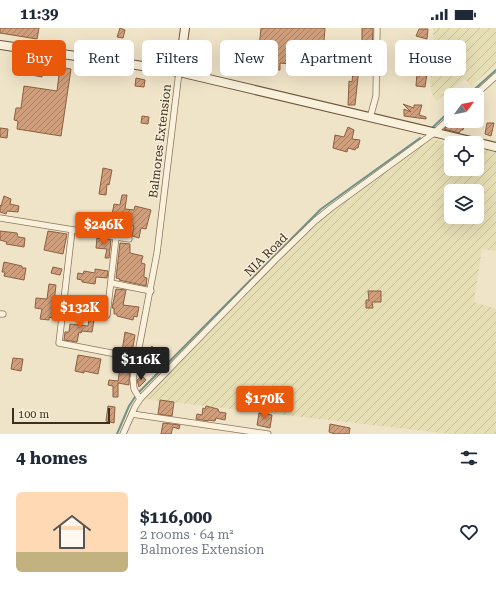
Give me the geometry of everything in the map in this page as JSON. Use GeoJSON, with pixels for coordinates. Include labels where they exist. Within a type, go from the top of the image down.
{"type":"FeatureCollection","features":[{"type":"Feature","properties":{"kind":"main road"},"geometry":{"type":"LineString","coordinates":[[183,40],[185,28]]}},
{"type":"Feature","properties":{"kind":"main road"},"geometry":{"type":"LineString","coordinates":[[0,45],[142,66]]}},
{"type":"Feature","properties":{"kind":"main road"},"geometry":{"type":"LineString","coordinates":[[196,76],[496,147]]}},
{"type":"Feature","properties":{"kind":"street"},"geometry":{"type":"LineString","coordinates":[[370,118],[376,96],[377,28]]}},
{"type":"Feature","properties":{"kind":"street","name":"Balmores Extension"},"geometry":{"type":"LineString","coordinates":[[140,399],[134,389],[133,384],[163,210],[179,76]]}},
{"type":"Feature","properties":{"kind":"street"},"geometry":{"type":"LineString","coordinates":[[483,88],[496,76]]}},
{"type":"Feature","properties":{"kind":"street","name":"NIA Road"},"geometry":{"type":"LineString","coordinates":[[123,434],[140,399],[274,260],[315,221],[434,133],[444,124]]}},
{"type":"Feature","properties":{"kind":"street"},"geometry":{"type":"LineString","coordinates":[[0,218],[129,239]]}},
{"type":"Feature","properties":{"kind":"street"},"geometry":{"type":"LineString","coordinates":[[72,230],[59,343],[137,358]]}},
{"type":"Feature","properties":{"kind":"street"},"geometry":{"type":"LineString","coordinates":[[107,315],[116,237]]}},
{"type":"Feature","properties":{"kind":"street"},"geometry":{"type":"LineString","coordinates":[[111,283],[150,291]]}},
{"type":"Feature","properties":{"kind":"street"},"geometry":{"type":"LineString","coordinates":[[132,414],[268,434]]}},
{"type":"Feature","properties":{"kind":"shaded area"},"geometry":{"type":"Polygon","coordinates":[[[433,28],[496,28],[496,64],[471,86],[465,79],[453,88],[444,88],[444,95],[436,101],[431,91],[430,80],[431,76],[466,76],[466,40],[434,40],[433,28]]]}},
{"type":"Feature","properties":{"kind":"shaded area"},"geometry":{"type":"Polygon","coordinates":[[[431,139],[444,141],[444,176],[484,176],[484,149],[496,151],[496,251],[482,249],[474,302],[496,309],[496,434],[451,434],[144,399],[329,212],[431,139]]]}},
{"type":"Feature","properties":{"kind":"building"},"geometry":{"type":"Polygon","coordinates":[[[0,28],[39,28],[37,39],[0,33],[0,28]]]}},
{"type":"Feature","properties":{"kind":"building"},"geometry":{"type":"Polygon","coordinates":[[[120,28],[125,30],[123,38],[117,37],[120,28]]]}},
{"type":"Feature","properties":{"kind":"building"},"geometry":{"type":"Polygon","coordinates":[[[261,28],[325,28],[324,40],[286,40],[286,64],[280,63],[280,70],[278,70],[278,40],[260,40],[261,28]]]}},
{"type":"Feature","properties":{"kind":"building"},"geometry":{"type":"Polygon","coordinates":[[[362,28],[373,28],[372,40],[362,40],[362,28]]]}},
{"type":"Feature","properties":{"kind":"building"},"geometry":{"type":"Polygon","coordinates":[[[419,29],[428,29],[427,39],[416,36],[419,29]]]}},
{"type":"Feature","properties":{"kind":"building"},"geometry":{"type":"Polygon","coordinates":[[[66,68],[71,69],[61,136],[17,129],[18,121],[14,120],[16,108],[21,108],[24,86],[57,91],[59,76],[66,76],[66,68]]]}},
{"type":"Feature","properties":{"kind":"building"},"geometry":{"type":"Polygon","coordinates":[[[353,76],[358,76],[355,105],[348,105],[349,81],[352,82],[353,76]]]}},
{"type":"Feature","properties":{"kind":"building"},"geometry":{"type":"Polygon","coordinates":[[[417,76],[427,76],[425,87],[416,86],[417,76]]]}},
{"type":"Feature","properties":{"kind":"building"},"geometry":{"type":"Polygon","coordinates":[[[136,78],[145,80],[144,87],[135,86],[136,78]]]}},
{"type":"Feature","properties":{"kind":"building"},"geometry":{"type":"Polygon","coordinates":[[[403,104],[414,108],[414,105],[422,105],[419,115],[426,117],[426,119],[404,116],[404,109],[411,112],[403,104]]]}},
{"type":"Feature","properties":{"kind":"building"},"geometry":{"type":"Polygon","coordinates":[[[142,116],[149,117],[148,124],[141,123],[142,116]]]}},
{"type":"Feature","properties":{"kind":"building"},"geometry":{"type":"Polygon","coordinates":[[[487,123],[494,123],[491,136],[485,134],[487,123]]]}},
{"type":"Feature","properties":{"kind":"building"},"geometry":{"type":"Polygon","coordinates":[[[348,127],[354,130],[352,139],[360,140],[358,148],[355,150],[348,148],[347,152],[333,148],[335,135],[344,137],[348,127]]]}},
{"type":"Feature","properties":{"kind":"building"},"geometry":{"type":"Polygon","coordinates":[[[0,128],[8,129],[7,138],[0,137],[0,128]]]}},
{"type":"Feature","properties":{"kind":"building"},"geometry":{"type":"Polygon","coordinates":[[[445,128],[463,128],[459,133],[444,129],[445,128]]]}},
{"type":"Feature","properties":{"kind":"building"},"geometry":{"type":"Polygon","coordinates":[[[103,168],[112,170],[109,185],[107,184],[106,195],[99,194],[103,168]]]}},
{"type":"Feature","properties":{"kind":"building"},"geometry":{"type":"Polygon","coordinates":[[[122,195],[127,195],[125,209],[134,210],[135,206],[151,210],[146,229],[141,228],[139,238],[132,236],[134,226],[120,223],[119,232],[109,231],[114,204],[120,205],[122,195]]]}},
{"type":"Feature","properties":{"kind":"building"},"geometry":{"type":"Polygon","coordinates":[[[4,196],[11,199],[10,204],[19,206],[18,212],[7,211],[6,214],[0,212],[0,205],[1,206],[4,196]]]}},
{"type":"Feature","properties":{"kind":"building"},"geometry":{"type":"Polygon","coordinates":[[[0,231],[17,233],[18,237],[25,238],[24,247],[6,244],[7,242],[0,240],[0,231]]]}},
{"type":"Feature","properties":{"kind":"building"},"geometry":{"type":"Polygon","coordinates":[[[48,231],[67,234],[63,254],[44,250],[48,231]]]}},
{"type":"Feature","properties":{"kind":"building"},"geometry":{"type":"Polygon","coordinates":[[[97,238],[111,240],[109,258],[105,258],[107,249],[96,248],[97,238]]]}},
{"type":"Feature","properties":{"kind":"building"},"geometry":{"type":"Polygon","coordinates":[[[120,243],[130,244],[130,253],[143,256],[141,263],[145,264],[144,277],[147,278],[146,286],[116,278],[120,243]]]}},
{"type":"Feature","properties":{"kind":"building"},"geometry":{"type":"Polygon","coordinates":[[[4,262],[26,268],[24,280],[4,276],[5,272],[2,272],[4,262]]]}},
{"type":"Feature","properties":{"kind":"building"},"geometry":{"type":"Polygon","coordinates":[[[53,267],[62,269],[60,275],[51,273],[53,267]]]}},
{"type":"Feature","properties":{"kind":"building"},"geometry":{"type":"Polygon","coordinates":[[[95,269],[108,271],[107,278],[96,277],[95,284],[82,282],[82,280],[77,279],[78,273],[83,274],[84,271],[95,273],[95,269]]]}},
{"type":"Feature","properties":{"kind":"building"},"geometry":{"type":"Polygon","coordinates":[[[49,284],[56,285],[53,311],[57,312],[56,319],[49,317],[49,320],[40,319],[42,309],[35,308],[36,298],[47,299],[49,284]]]}},
{"type":"Feature","properties":{"kind":"building"},"geometry":{"type":"Polygon","coordinates":[[[116,289],[126,290],[123,305],[139,307],[137,317],[134,316],[133,320],[114,314],[114,308],[112,308],[116,289]]]}},
{"type":"Feature","properties":{"kind":"building"},"geometry":{"type":"Polygon","coordinates":[[[368,291],[381,291],[381,302],[372,302],[373,308],[366,308],[366,300],[369,300],[368,291]]]}},
{"type":"Feature","properties":{"kind":"building"},"geometry":{"type":"Polygon","coordinates":[[[94,301],[103,303],[102,310],[93,308],[94,301]]]}},
{"type":"Feature","properties":{"kind":"building"},"geometry":{"type":"Polygon","coordinates":[[[90,313],[97,314],[96,320],[94,320],[92,332],[79,332],[77,342],[64,340],[65,332],[69,332],[70,324],[88,326],[90,313]]]}},
{"type":"Feature","properties":{"kind":"building"},"geometry":{"type":"Polygon","coordinates":[[[125,332],[135,335],[132,353],[122,351],[125,332]]]}},
{"type":"Feature","properties":{"kind":"building"},"geometry":{"type":"Polygon","coordinates":[[[152,346],[160,356],[148,367],[141,359],[152,346]]]}},
{"type":"Feature","properties":{"kind":"building"},"geometry":{"type":"Polygon","coordinates":[[[78,355],[101,359],[98,374],[75,371],[78,355]]]}},
{"type":"Feature","properties":{"kind":"building"},"geometry":{"type":"Polygon","coordinates":[[[13,358],[23,359],[21,371],[11,369],[13,358]]]}},
{"type":"Feature","properties":{"kind":"building"},"geometry":{"type":"Polygon","coordinates":[[[126,360],[130,361],[129,385],[118,383],[118,397],[113,397],[113,386],[108,385],[109,380],[118,381],[120,367],[124,368],[126,360]]]}},
{"type":"Feature","properties":{"kind":"building"},"geometry":{"type":"Polygon","coordinates":[[[142,376],[146,380],[139,387],[137,380],[142,376]]]}},
{"type":"Feature","properties":{"kind":"building"},"geometry":{"type":"Polygon","coordinates":[[[160,400],[174,402],[172,416],[158,414],[160,400]]]}},
{"type":"Feature","properties":{"kind":"building"},"geometry":{"type":"Polygon","coordinates":[[[108,406],[115,407],[114,423],[106,421],[108,406]]]}},
{"type":"Feature","properties":{"kind":"building"},"geometry":{"type":"Polygon","coordinates":[[[206,406],[218,409],[219,412],[226,413],[225,420],[216,418],[215,421],[196,419],[197,414],[202,415],[203,408],[205,409],[206,406]]]}},
{"type":"Feature","properties":{"kind":"building"},"geometry":{"type":"Polygon","coordinates":[[[259,413],[272,415],[270,428],[257,425],[259,413]]]}},
{"type":"Feature","properties":{"kind":"building"},"geometry":{"type":"Polygon","coordinates":[[[163,423],[180,425],[179,429],[173,427],[171,434],[161,434],[163,423]]]}},
{"type":"Feature","properties":{"kind":"building"},"geometry":{"type":"Polygon","coordinates":[[[330,424],[350,428],[349,434],[335,434],[329,432],[330,424]]]}},
{"type":"Feature","properties":{"kind":"waterway"},"geometry":{"type":"LineString","coordinates":[[476,88],[496,70]]}},
{"type":"Feature","properties":{"kind":"waterway"},"geometry":{"type":"LineString","coordinates":[[432,128],[444,117]]}},
{"type":"Feature","properties":{"kind":"waterway"},"geometry":{"type":"LineString","coordinates":[[139,392],[321,209],[420,138]]}},
{"type":"Feature","properties":{"kind":"waterway"},"geometry":{"type":"LineString","coordinates":[[117,434],[129,406],[135,397]]}}]}
